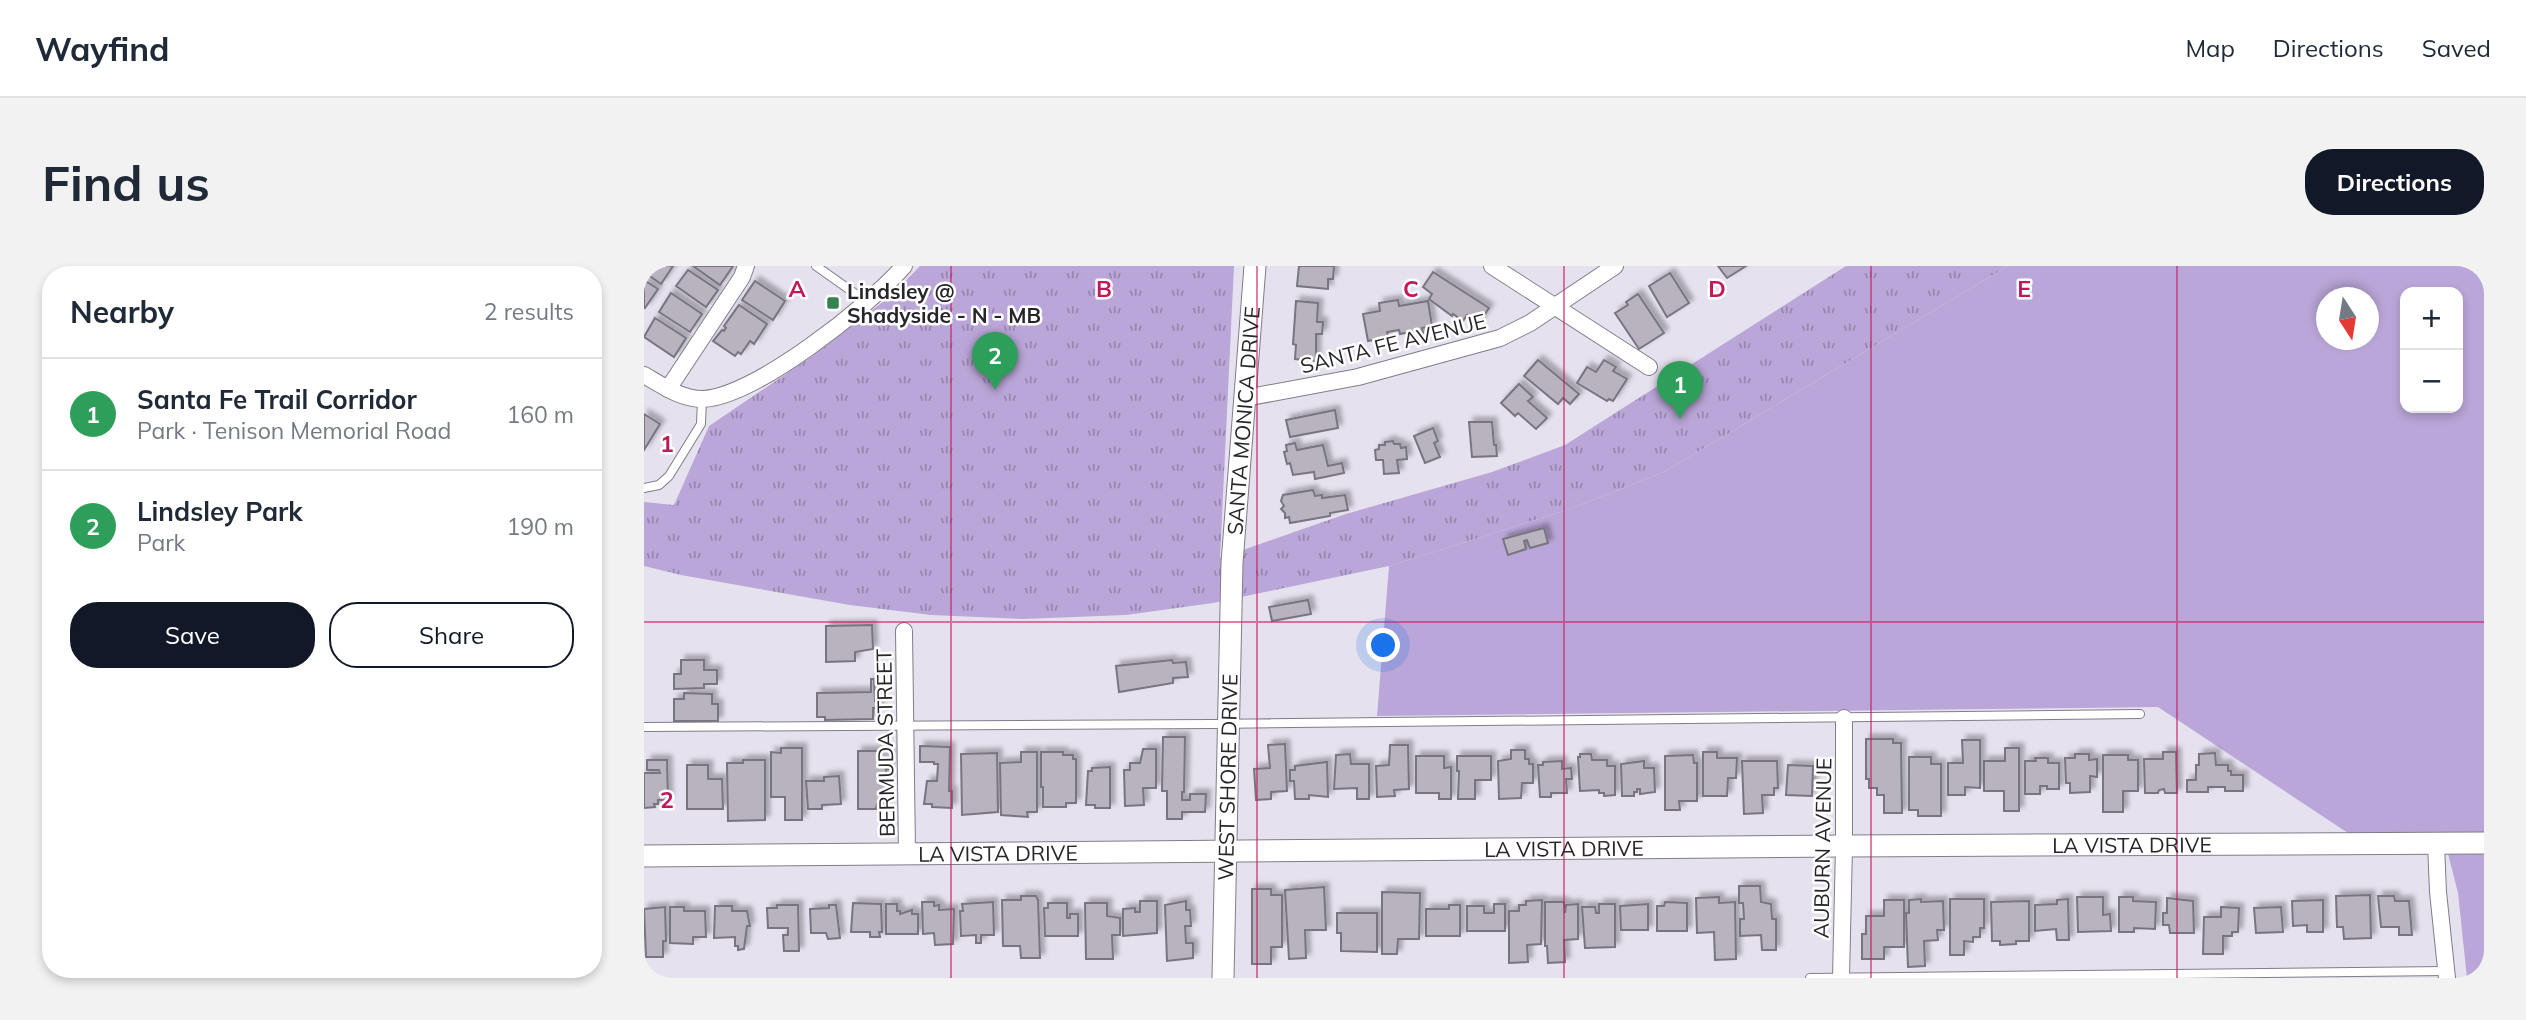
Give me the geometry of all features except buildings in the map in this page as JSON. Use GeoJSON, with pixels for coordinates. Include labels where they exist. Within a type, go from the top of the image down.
{"type":"FeatureCollection","features":[{"type":"Feature","properties":{"kind":"street"},"geometry":{"type":"LineString","coordinates":[[668,389],[743,277],[746,266]]}},
{"type":"Feature","properties":{"kind":"street"},"geometry":{"type":"LineString","coordinates":[[644,375],[689,398],[702,399],[730,394],[752,383],[821,338],[867,302],[905,266]]}},
{"type":"Feature","properties":{"kind":"street","name":"SANTA MONICA DRIVE"},"geometry":{"type":"LineString","coordinates":[[1233,574],[1255,266]]}},
{"type":"Feature","properties":{"kind":"street"},"geometry":{"type":"LineString","coordinates":[[1492,266],[1649,367]]}},
{"type":"Feature","properties":{"kind":"street","name":"SANTA FE AVENUE"},"geometry":{"type":"LineString","coordinates":[[1245,398],[1358,377],[1500,338],[1530,323],[1615,266]]}},
{"type":"Feature","properties":{"kind":"street","name":"WEST SHORE DRIVE"},"geometry":{"type":"LineString","coordinates":[[1223,978],[1227,724],[1233,574]]}},
{"type":"Feature","properties":{"kind":"street","name":"BERMUDA STREET"},"geometry":{"type":"LineString","coordinates":[[904,631],[907,854]]}},
{"type":"Feature","properties":{"kind":"street","name":"AUBURN AVENUE"},"geometry":{"type":"LineString","coordinates":[[1840,978],[1844,718]]}},
{"type":"Feature","properties":{"kind":"street","name":"LA VISTA DRIVE"},"geometry":{"type":"LineString","coordinates":[[644,856],[2484,843]]}},
{"type":"Feature","properties":{"kind":"street"},"geometry":{"type":"LineString","coordinates":[[2436,844],[2447,975]]}},
{"type":"Feature","properties":{"kind":"lane"},"geometry":{"type":"LineString","coordinates":[[816,266],[867,302]]}},
{"type":"Feature","properties":{"kind":"lane"},"geometry":{"type":"LineString","coordinates":[[644,488],[660,485],[669,476],[701,424],[702,399]]}},
{"type":"Feature","properties":{"kind":"lane"},"geometry":{"type":"LineString","coordinates":[[644,726],[1227,724],[2140,714]]}},
{"type":"Feature","properties":{"kind":"lane"},"geometry":{"type":"LineString","coordinates":[[1810,978],[2447,975]]}},
{"type":"Feature","properties":{"kind":"green space"},"geometry":{"type":"Polygon","coordinates":[[[920,266],[1234,266],[1220,558],[1346,514],[1492,472],[1565,445],[1846,266],[2008,266],[1664,472],[1567,510],[1389,566],[1213,603],[1126,615],[1022,619],[931,615],[850,605],[644,566],[644,502],[674,505],[709,426],[814,355],[893,294],[920,266]]]}},
{"type":"Feature","properties":{"kind":"green space"},"geometry":{"type":"Polygon","coordinates":[[[2008,266],[2484,266],[2484,978],[2467,978],[2458,893],[2443,834],[2351,835],[2158,707],[1377,716],[1389,566],[1567,510],[1664,472],[2008,266]]]}},
{"type":"Feature","properties":{"kind":"place","name":"Lindsley @ Shadyside - N - MB"},"geometry":{"type":"Point","coordinates":[833,303]}},
{"type":"Feature","properties":{"kind":"place","name":"Lindsley Park"},"geometry":{"type":"Point","coordinates":[995,390]}},
{"type":"Feature","properties":{"kind":"place","name":"Santa Fe Trail Corridor"},"geometry":{"type":"Point","coordinates":[1680,419]}}]}
